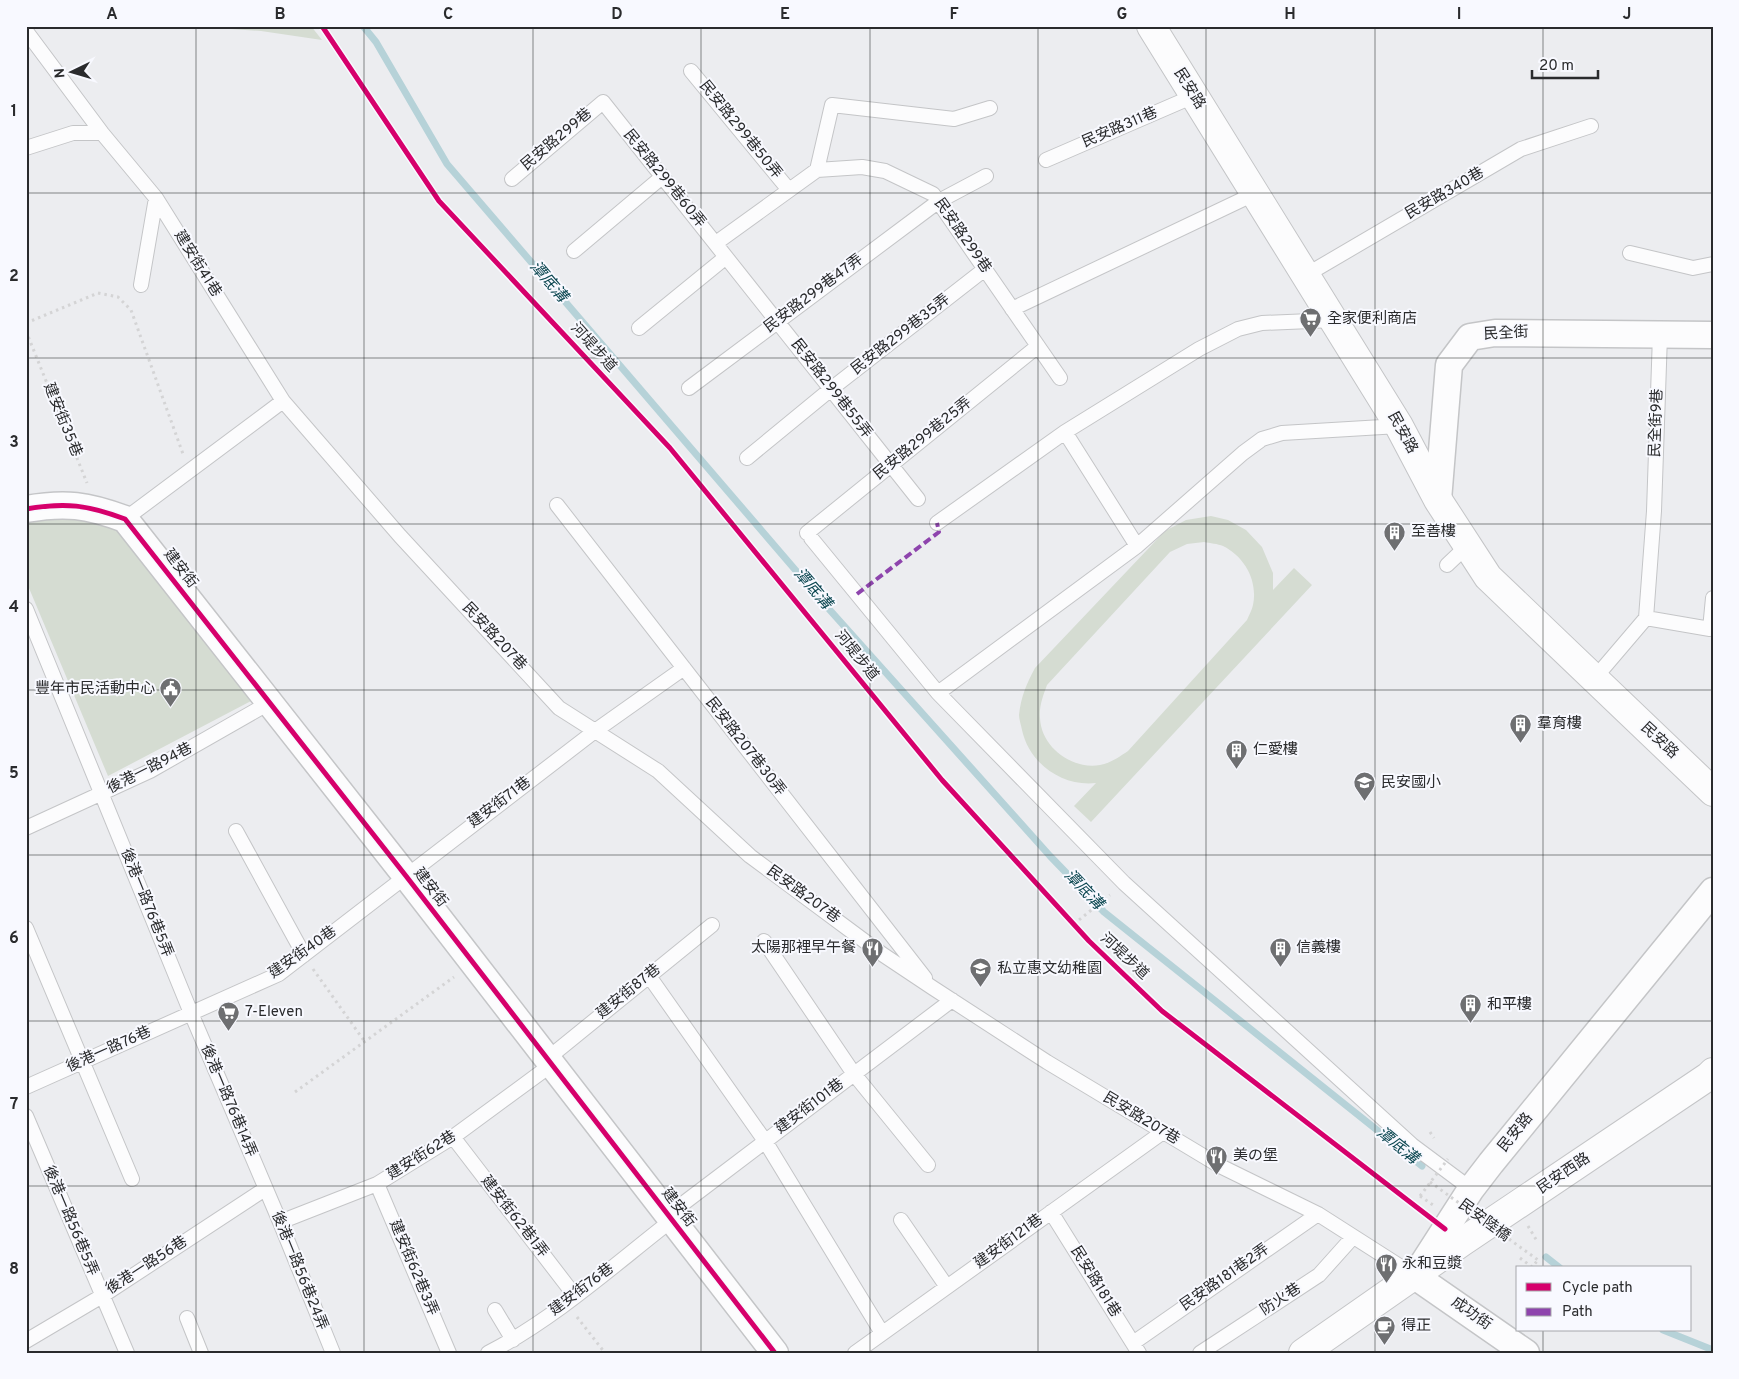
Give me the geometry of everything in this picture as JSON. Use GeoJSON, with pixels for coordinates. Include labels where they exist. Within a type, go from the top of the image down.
{"type":"FeatureCollection","features":[{"type":"Feature","properties":{"kind":"street","name":"民安路"},"geometry":{"type":"LineString","coordinates":[[1151,26],[1399,426],[1438,500],[1488,577],[1713,792]]}},
{"type":"Feature","properties":{"kind":"street","name":"民全街"},"geometry":{"type":"LineString","coordinates":[[1438,500],[1449,365],[1470,337],[1496,333],[1713,335]]}},
{"type":"Feature","properties":{"kind":"street"},"geometry":{"type":"LineString","coordinates":[[26,509],[48,505],[68,505],[98,509],[125,519]]}},
{"type":"Feature","properties":{"kind":"street","name":"建安街"},"geometry":{"type":"LineString","coordinates":[[125,519],[406,876],[775,1353]]}},
{"type":"Feature","properties":{"kind":"street","name":"民安路"},"geometry":{"type":"LineString","coordinates":[[1304,1353],[1415,1276],[1471,1189],[1713,891]]}},
{"type":"Feature","properties":{"kind":"street","name":"民安西路"},"geometry":{"type":"LineString","coordinates":[[1415,1276],[1470,1237],[1711,1076]]}},
{"type":"Feature","properties":{"kind":"street","name":"成功街"},"geometry":{"type":"LineString","coordinates":[[1415,1276],[1526,1353]]}},
{"type":"Feature","properties":{"kind":"lane","name":"建安街41巷"},"geometry":{"type":"LineString","coordinates":[[26,31],[102,133],[156,198],[284,401]]}},
{"type":"Feature","properties":{"kind":"lane","name":"民安路299巷50弄"},"geometry":{"type":"LineString","coordinates":[[691,71],[789,190]]}},
{"type":"Feature","properties":{"kind":"lane","name":"民安路311巷"},"geometry":{"type":"LineString","coordinates":[[1046,160],[1194,96]]}},
{"type":"Feature","properties":{"kind":"lane","name":"民安路299巷60弄"},"geometry":{"type":"LineString","coordinates":[[603,102],[726,257]]}},
{"type":"Feature","properties":{"kind":"lane","name":"民安路299巷"},"geometry":{"type":"LineString","coordinates":[[512,178],[603,102]]}},
{"type":"Feature","properties":{"kind":"lane"},"geometry":{"type":"LineString","coordinates":[[716,243],[817,170],[832,105],[954,119],[990,108]]}},
{"type":"Feature","properties":{"kind":"lane","name":"民安路340巷"},"geometry":{"type":"LineString","coordinates":[[1306,276],[1521,149],[1591,126]]}},
{"type":"Feature","properties":{"kind":"lane"},"geometry":{"type":"LineString","coordinates":[[26,148],[73,133],[102,133]]}},
{"type":"Feature","properties":{"kind":"lane","name":"民安路299巷"},"geometry":{"type":"LineString","coordinates":[[817,170],[862,167],[884,171],[933,194],[1060,378]]}},
{"type":"Feature","properties":{"kind":"lane","name":"民安路299巷47弄"},"geometry":{"type":"LineString","coordinates":[[689,388],[939,201],[986,176]]}},
{"type":"Feature","properties":{"kind":"lane"},"geometry":{"type":"LineString","coordinates":[[574,252],[662,177]]}},
{"type":"Feature","properties":{"kind":"lane"},"geometry":{"type":"LineString","coordinates":[[1012,309],[1254,194]]}},
{"type":"Feature","properties":{"kind":"lane"},"geometry":{"type":"LineString","coordinates":[[141,285],[156,198]]}},
{"type":"Feature","properties":{"kind":"lane"},"geometry":{"type":"LineString","coordinates":[[1630,252],[1693,268],[1713,264]]}},
{"type":"Feature","properties":{"kind":"lane"},"geometry":{"type":"LineString","coordinates":[[639,328],[726,257]]}},
{"type":"Feature","properties":{"kind":"lane","name":"民安路299巷55弄"},"geometry":{"type":"LineString","coordinates":[[726,257],[918,499]]}},
{"type":"Feature","properties":{"kind":"lane","name":"民安路299巷35弄"},"geometry":{"type":"LineString","coordinates":[[747,458],[831,389],[985,269]]}},
{"type":"Feature","properties":{"kind":"lane"},"geometry":{"type":"LineString","coordinates":[[937,523],[1065,432],[1200,349],[1238,328],[1262,323],[1334,320]]}},
{"type":"Feature","properties":{"kind":"lane","name":"民全街9巷"},"geometry":{"type":"LineString","coordinates":[[1646,618],[1654,511],[1660,335]]}},
{"type":"Feature","properties":{"kind":"lane","name":"民安路299巷25弄"},"geometry":{"type":"LineString","coordinates":[[938,693],[809,535],[891,465],[1038,346]]}},
{"type":"Feature","properties":{"kind":"lane"},"geometry":{"type":"LineString","coordinates":[[125,519],[284,401]]}},
{"type":"Feature","properties":{"kind":"lane","name":"民安路207巷"},"geometry":{"type":"LineString","coordinates":[[284,401],[400,536],[560,708],[658,771],[750,856],[882,954],[1047,1062],[1220,1166],[1318,1214],[1415,1276]]}},
{"type":"Feature","properties":{"kind":"lane"},"geometry":{"type":"LineString","coordinates":[[1399,426],[1282,433],[1262,439],[1243,452],[1137,546],[938,693],[1124,883],[1412,1145],[1471,1189]]}},
{"type":"Feature","properties":{"kind":"lane"},"geometry":{"type":"LineString","coordinates":[[1065,432],[1137,546]]}},
{"type":"Feature","properties":{"kind":"lane","name":"民安路207巷30弄"},"geometry":{"type":"LineString","coordinates":[[557,505],[934,988]]}},
{"type":"Feature","properties":{"kind":"lane"},"geometry":{"type":"LineString","coordinates":[[1447,565],[1467,546]]}},
{"type":"Feature","properties":{"kind":"lane"},"geometry":{"type":"LineString","coordinates":[[1594,679],[1646,618],[1710,629],[1713,598]]}},
{"type":"Feature","properties":{"kind":"lane","name":"後港一路76巷5弄"},"geometry":{"type":"LineString","coordinates":[[26,608],[191,1013]]}},
{"type":"Feature","properties":{"kind":"lane","name":"建安街71巷"},"geometry":{"type":"LineString","coordinates":[[406,876],[595,731],[684,668]]}},
{"type":"Feature","properties":{"kind":"lane","name":"後港一路94巷"},"geometry":{"type":"LineString","coordinates":[[26,828],[150,771],[269,703]]}},
{"type":"Feature","properties":{"kind":"lane"},"geometry":{"type":"LineString","coordinates":[[236,831],[304,955]]}},
{"type":"Feature","properties":{"kind":"lane","name":"建安街40巷"},"geometry":{"type":"LineString","coordinates":[[191,1013],[279,974],[406,876]]}},
{"type":"Feature","properties":{"kind":"lane","name":"建安街87巷"},"geometry":{"type":"LineString","coordinates":[[549,1062],[712,925]]}},
{"type":"Feature","properties":{"kind":"lane"},"geometry":{"type":"LineString","coordinates":[[26,928],[132,1179]]}},
{"type":"Feature","properties":{"kind":"lane"},"geometry":{"type":"LineString","coordinates":[[764,941],[854,1074],[928,1165]]}},
{"type":"Feature","properties":{"kind":"lane"},"geometry":{"type":"LineString","coordinates":[[649,976],[765,1141],[882,1333]]}},
{"type":"Feature","properties":{"kind":"lane","name":"建安街101巷"},"geometry":{"type":"LineString","coordinates":[[670,1218],[765,1141],[952,1000]]}},
{"type":"Feature","properties":{"kind":"lane","name":"後港一路76巷"},"geometry":{"type":"LineString","coordinates":[[26,1086],[191,1013]]}},
{"type":"Feature","properties":{"kind":"lane","name":"後港一路76巷14弄"},"geometry":{"type":"LineString","coordinates":[[191,1013],[265,1189]]}},
{"type":"Feature","properties":{"kind":"lane","name":"建安街62巷"},"geometry":{"type":"LineString","coordinates":[[280,1222],[377,1184],[453,1137],[549,1062]]}},
{"type":"Feature","properties":{"kind":"lane","name":"後港一路56巷5弄"},"geometry":{"type":"LineString","coordinates":[[26,1116],[127,1353]]}},
{"type":"Feature","properties":{"kind":"lane","name":"建安街121巷"},"geometry":{"type":"LineString","coordinates":[[855,1353],[1163,1132]]}},
{"type":"Feature","properties":{"kind":"lane","name":"建安街62巷1弄"},"geometry":{"type":"LineString","coordinates":[[453,1137],[570,1299]]}},
{"type":"Feature","properties":{"kind":"lane","name":"建安街62巷3弄"},"geometry":{"type":"LineString","coordinates":[[377,1184],[449,1353]]}},
{"type":"Feature","properties":{"kind":"lane","name":"後港一路56巷24弄"},"geometry":{"type":"LineString","coordinates":[[265,1189],[332,1353]]}},
{"type":"Feature","properties":{"kind":"lane","name":"後港一路56巷"},"geometry":{"type":"LineString","coordinates":[[26,1341],[102,1296],[265,1189]]}},
{"type":"Feature","properties":{"kind":"lane","name":"民安路181巷"},"geometry":{"type":"LineString","coordinates":[[1051,1212],[1136,1348]]}},
{"type":"Feature","properties":{"kind":"lane","name":"民安路181巷2弄"},"geometry":{"type":"LineString","coordinates":[[1136,1348],[1318,1214]]}},
{"type":"Feature","properties":{"kind":"lane","name":"建安街76巷"},"geometry":{"type":"LineString","coordinates":[[488,1353],[513,1340],[570,1299],[670,1218]]}},
{"type":"Feature","properties":{"kind":"lane"},"geometry":{"type":"LineString","coordinates":[[901,1220],[947,1286]]}},
{"type":"Feature","properties":{"kind":"lane","name":"防火巷"},"geometry":{"type":"LineString","coordinates":[[1200,1353],[1319,1275],[1353,1237]]}},
{"type":"Feature","properties":{"kind":"lane"},"geometry":{"type":"LineString","coordinates":[[495,1310],[513,1340]]}},
{"type":"Feature","properties":{"kind":"lane"},"geometry":{"type":"LineString","coordinates":[[186,1318],[201,1353]]}},
{"type":"Feature","properties":{"kind":"path"},"geometry":{"type":"LineString","coordinates":[[26,323],[98,293],[118,297],[131,310],[190,471]]}},
{"type":"Feature","properties":{"kind":"path"},"geometry":{"type":"LineString","coordinates":[[1074,924],[1111,894]]}},
{"type":"Feature","properties":{"kind":"path"},"geometry":{"type":"LineString","coordinates":[[304,955],[365,1042]]}},
{"type":"Feature","properties":{"kind":"path"},"geometry":{"type":"LineString","coordinates":[[295,1092],[472,963]]}},
{"type":"Feature","properties":{"kind":"path"},"geometry":{"type":"LineString","coordinates":[[1433,1206],[1420,1196],[1448,1159]]}},
{"type":"Feature","properties":{"kind":"path"},"geometry":{"type":"LineString","coordinates":[[570,1299],[605,1353]]}},
{"type":"Feature","properties":{"kind":"shaded area"},"geometry":{"type":"Polygon","coordinates":[[[188,26],[311,26],[322,40],[261,31],[188,26]]]}},
{"type":"Feature","properties":{"kind":"shaded area"},"geometry":{"type":"Polygon","coordinates":[[[26,516],[91,518],[116,528],[251,701],[108,776],[26,581],[26,516]]]}},
{"type":"Feature","properties":{"kind":"shaded area"},"geometry":{"type":"Polygon","coordinates":[[[1211,516],[1228,520],[1246,530],[1262,547],[1273,573],[1273,590],[1294,568],[1312,585],[1091,822],[1074,806],[1096,783],[1083,783],[1059,777],[1032,753],[1026,742],[1019,715],[1023,696],[1035,668],[1165,531],[1186,520],[1211,516]],[[1204,542],[1187,544],[1170,552],[1047,685],[1040,709],[1042,729],[1052,747],[1069,760],[1089,766],[1100,765],[1115,760],[1128,751],[1247,620],[1253,607],[1254,596],[1254,587],[1248,571],[1238,556],[1231,551],[1221,545],[1204,542]]]}},
{"type":"Feature","properties":{"kind":"waterway","name":"潭底溝"},"geometry":{"type":"LineString","coordinates":[[363,26],[376,42],[447,164],[828,608],[1050,856],[1104,912],[1422,1166]]}},
{"type":"Feature","properties":{"kind":"waterway","name":"潭底溝"},"geometry":{"type":"LineString","coordinates":[[1546,1257],[1557,1266]]}},
{"type":"Feature","properties":{"kind":"waterway","name":"潭底溝"},"geometry":{"type":"LineString","coordinates":[[1668,1332],[1713,1350]]}},
{"type":"Feature","properties":{"kind":"marked path"},"geometry":{"type":"LineString","coordinates":[[857,594],[939,532],[937,523]]}},
{"type":"Feature","properties":{"kind":"cycle path","name":"河堤步道"},"geometry":{"type":"LineString","coordinates":[[322,26],[439,201],[670,448],[942,780],[1089,941],[1162,1011],[1445,1229]]}},
{"type":"Feature","properties":{"kind":"cycle path"},"geometry":{"type":"LineString","coordinates":[[26,509],[65,505],[76,506],[125,519],[406,876],[775,1353]]}},
{"type":"Feature","properties":{"kind":"place","name":"全家便利商店"},"geometry":{"type":"Point","coordinates":[1311,338]}},
{"type":"Feature","properties":{"kind":"place","name":"至善樓"},"geometry":{"type":"Point","coordinates":[1395,551]}},
{"type":"Feature","properties":{"kind":"place","name":"豐年市民活動中心"},"geometry":{"type":"Point","coordinates":[171,708]}},
{"type":"Feature","properties":{"kind":"place","name":"羣育樓"},"geometry":{"type":"Point","coordinates":[1521,743]}},
{"type":"Feature","properties":{"kind":"place","name":"仁愛樓"},"geometry":{"type":"Point","coordinates":[1237,769]}},
{"type":"Feature","properties":{"kind":"place","name":"民安國小"},"geometry":{"type":"Point","coordinates":[1365,802]}},
{"type":"Feature","properties":{"kind":"place","name":"太陽那裡早午餐"},"geometry":{"type":"Point","coordinates":[872,967]}},
{"type":"Feature","properties":{"kind":"place","name":"信義樓"},"geometry":{"type":"Point","coordinates":[1280,967]}},
{"type":"Feature","properties":{"kind":"place","name":"私立惠文幼稚園"},"geometry":{"type":"Point","coordinates":[981,988]}},
{"type":"Feature","properties":{"kind":"place","name":"和平樓"},"geometry":{"type":"Point","coordinates":[1471,1024]}},
{"type":"Feature","properties":{"kind":"place","name":"7-Eleven"},"geometry":{"type":"Point","coordinates":[229,1031]}},
{"type":"Feature","properties":{"kind":"place","name":"美の堡"},"geometry":{"type":"Point","coordinates":[1217,1175]}},
{"type":"Feature","properties":{"kind":"place","name":"永和豆漿"},"geometry":{"type":"Point","coordinates":[1386,1283]}},
{"type":"Feature","properties":{"kind":"place","name":"得正"},"geometry":{"type":"Point","coordinates":[1385,1345]}}]}
